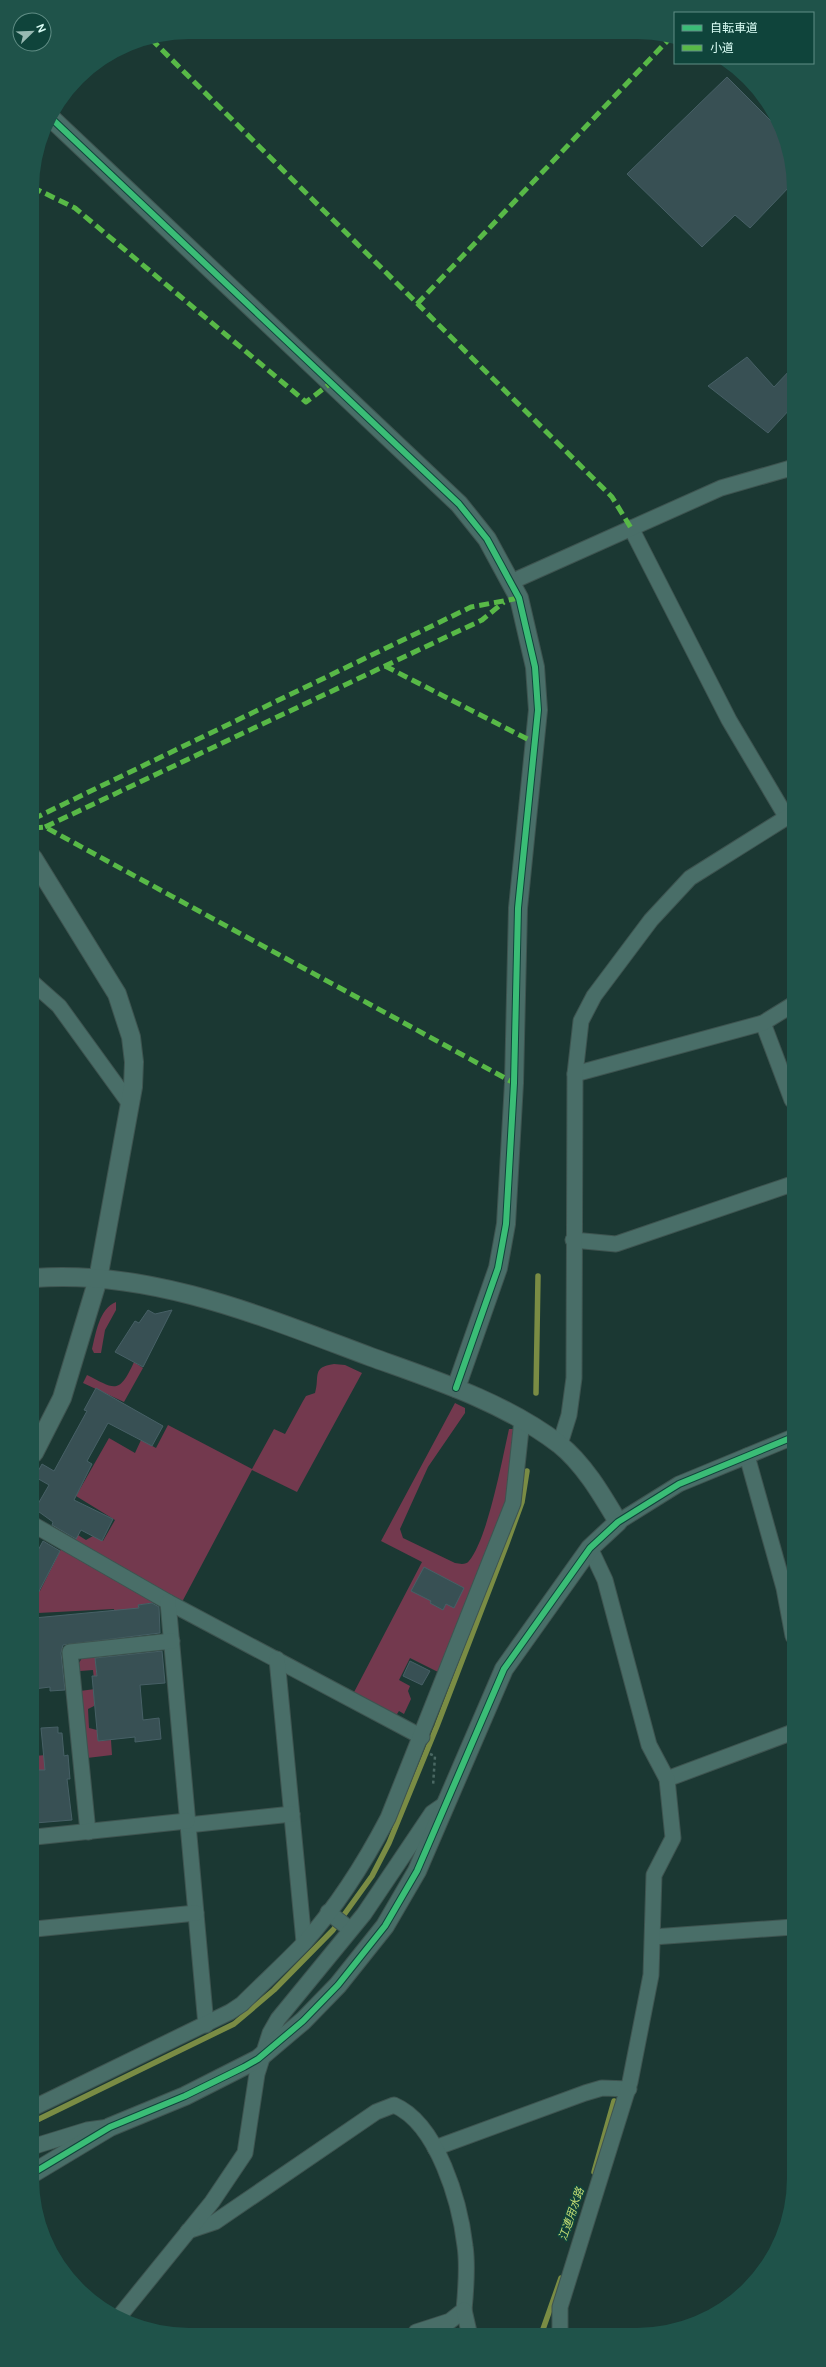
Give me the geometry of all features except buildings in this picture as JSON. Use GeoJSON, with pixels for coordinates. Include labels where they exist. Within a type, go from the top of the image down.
{"type":"FeatureCollection","features":[{"type":"Feature","properties":{"kind":"street"},"geometry":{"type":"LineString","coordinates":[[54,121],[459,504],[487,538],[518,598],[535,667],[538,710],[518,908],[510,1178],[506,1224],[498,1268],[456,1388]]}},
{"type":"Feature","properties":{"kind":"street"},"geometry":{"type":"LineString","coordinates":[[511,582],[721,488],[787,469]]}},
{"type":"Feature","properties":{"kind":"street"},"geometry":{"type":"LineString","coordinates":[[631,528],[729,720],[787,813]]}},
{"type":"Feature","properties":{"kind":"street"},"geometry":{"type":"LineString","coordinates":[[560,1444],[569,1415],[574,1378],[573,1240],[575,1074],[581,1021],[594,996],[651,920],[690,878],[787,817]]}},
{"type":"Feature","properties":{"kind":"street"},"geometry":{"type":"LineString","coordinates":[[39,868],[117,994],[132,1044],[134,1062],[130,1104],[98,1279],[62,1398],[39,1443]]}},
{"type":"Feature","properties":{"kind":"street"},"geometry":{"type":"LineString","coordinates":[[39,988],[59,1006],[130,1104]]}},
{"type":"Feature","properties":{"kind":"street"},"geometry":{"type":"LineString","coordinates":[[575,1074],[763,1023],[787,1009]]}},
{"type":"Feature","properties":{"kind":"street"},"geometry":{"type":"LineString","coordinates":[[763,1023],[787,1087]]}},
{"type":"Feature","properties":{"kind":"street"},"geometry":{"type":"LineString","coordinates":[[573,1240],[616,1244],[787,1186]]}},
{"type":"Feature","properties":{"kind":"street"},"geometry":{"type":"LineString","coordinates":[[39,1278],[98,1279],[147,1286],[223,1302],[456,1388],[522,1420],[560,1444],[585,1471],[618,1522]]}},
{"type":"Feature","properties":{"kind":"street"},"geometry":{"type":"LineString","coordinates":[[39,2105],[206,2025],[242,2004],[304,1942],[365,1862],[378,1837],[422,1737],[513,1503],[522,1420]]}},
{"type":"Feature","properties":{"kind":"street"},"geometry":{"type":"LineString","coordinates":[[39,2170],[110,2127],[191,2093],[244,2067],[262,2055],[303,2022],[338,1985],[385,1926],[417,1871],[504,1669],[590,1548],[618,1522],[679,1484],[787,1439]]}},
{"type":"Feature","properties":{"kind":"street"},"geometry":{"type":"LineString","coordinates":[[747,1456],[784,1588],[787,1604]]}},
{"type":"Feature","properties":{"kind":"street"},"geometry":{"type":"LineString","coordinates":[[39,1528],[168,1602],[422,1737]]}},
{"type":"Feature","properties":{"kind":"street"},"geometry":{"type":"LineString","coordinates":[[551,2328],[560,2308],[628,2089],[652,1975],[654,1875],[673,1838],[667,1779],[649,1744],[605,1580],[590,1548]]}},
{"type":"Feature","properties":{"kind":"street"},"geometry":{"type":"LineString","coordinates":[[168,1602],[206,2025]]}},
{"type":"Feature","properties":{"kind":"street"},"geometry":{"type":"LineString","coordinates":[[88,1832],[70,1652],[172,1641]]}},
{"type":"Feature","properties":{"kind":"street"},"geometry":{"type":"LineString","coordinates":[[277,1660],[304,1942]]}},
{"type":"Feature","properties":{"kind":"street"},"geometry":{"type":"LineString","coordinates":[[667,1779],[787,1734]]}},
{"type":"Feature","properties":{"kind":"street"},"geometry":{"type":"LineString","coordinates":[[122,2313],[212,2202],[245,2153],[257,2074],[270,2033],[278,2019],[364,1914],[432,1812],[445,1804]]}},
{"type":"Feature","properties":{"kind":"street"},"geometry":{"type":"LineString","coordinates":[[39,1837],[292,1814]]}},
{"type":"Feature","properties":{"kind":"street"},"geometry":{"type":"LineString","coordinates":[[328,1912],[346,1926]]}},
{"type":"Feature","properties":{"kind":"street"},"geometry":{"type":"LineString","coordinates":[[39,1929],[196,1913]]}},
{"type":"Feature","properties":{"kind":"street"},"geometry":{"type":"LineString","coordinates":[[653,1937],[787,1928]]}},
{"type":"Feature","properties":{"kind":"street"},"geometry":{"type":"LineString","coordinates":[[435,2148],[585,2093],[609,2088],[628,2089]]}},
{"type":"Feature","properties":{"kind":"street"},"geometry":{"type":"LineString","coordinates":[[188,2231],[215,2222],[376,2112],[388,2106],[394,2105],[403,2109],[416,2122],[435,2148],[454,2192],[465,2246],[466,2288],[464,2310],[468,2328]]}},
{"type":"Feature","properties":{"kind":"street"},"geometry":{"type":"LineString","coordinates":[[39,2145],[87,2130],[110,2127]]}},
{"type":"Feature","properties":{"kind":"street"},"geometry":{"type":"LineString","coordinates":[[560,2308],[560,2328]]}},
{"type":"Feature","properties":{"kind":"street"},"geometry":{"type":"LineString","coordinates":[[428,2328],[450,2321],[464,2310]]}},
{"type":"Feature","properties":{"kind":"shaded area"},"geometry":{"type":"Polygon","coordinates":[[[116,1302],[116,1310],[105,1330],[101,1353],[94,1353],[92,1349],[99,1322],[110,1305],[116,1302]]]}},
{"type":"Feature","properties":{"kind":"shaded area"},"geometry":{"type":"Polygon","coordinates":[[[134,1362],[143,1368],[124,1402],[83,1383],[87,1375],[110,1386],[120,1384],[129,1373],[134,1362]]]}},
{"type":"Feature","properties":{"kind":"shaded area"},"geometry":{"type":"Polygon","coordinates":[[[327,1365],[345,1365],[362,1373],[297,1492],[252,1470],[182,1602],[74,1542],[78,1535],[86,1540],[93,1536],[103,1541],[115,1520],[76,1496],[109,1438],[135,1453],[141,1440],[156,1448],[168,1425],[252,1469],[274,1429],[285,1434],[306,1396],[315,1393],[319,1370],[327,1365]]]}},
{"type":"Feature","properties":{"kind":"shaded area"},"geometry":{"type":"Polygon","coordinates":[[[455,1403],[465,1408],[465,1413],[428,1467],[400,1529],[403,1538],[455,1563],[463,1564],[468,1562],[476,1550],[482,1535],[494,1498],[509,1429],[513,1429],[514,1434],[505,1506],[440,1673],[410,1658],[399,1680],[410,1686],[408,1691],[411,1699],[404,1714],[399,1711],[395,1717],[352,1696],[422,1562],[381,1541],[455,1403]]]}},
{"type":"Feature","properties":{"kind":"shaded area"},"geometry":{"type":"Polygon","coordinates":[[[63,1545],[158,1602],[138,1605],[140,1615],[116,1629],[114,1609],[39,1613],[40,1591],[63,1545]]]}},
{"type":"Feature","properties":{"kind":"shaded area"},"geometry":{"type":"Polygon","coordinates":[[[98,1656],[99,1667],[96,1667],[98,1686],[122,1693],[94,1696],[94,1706],[88,1709],[89,1728],[97,1730],[98,1741],[111,1740],[112,1755],[87,1758],[80,1691],[95,1689],[93,1670],[80,1671],[79,1663],[82,1658],[98,1656]]]}},
{"type":"Feature","properties":{"kind":"shaded area"},"geometry":{"type":"Polygon","coordinates":[[[46,1755],[48,1788],[39,1785],[39,1756],[46,1755]]]}},
{"type":"Feature","properties":{"kind":"waterway"},"geometry":{"type":"LineString","coordinates":[[536,1393],[538,1276]]}},
{"type":"Feature","properties":{"kind":"waterway"},"geometry":{"type":"LineString","coordinates":[[39,2119],[234,2024],[274,1990],[333,1930],[372,1876],[389,1843],[437,1726],[506,1546],[522,1502],[527,1471]]}},
{"type":"Feature","properties":{"kind":"waterway","name":"江連用水路"},"geometry":{"type":"LineString","coordinates":[[594,2172],[614,2101]]}},
{"type":"Feature","properties":{"kind":"waterway","name":"江連用水路"},"geometry":{"type":"LineString","coordinates":[[543,2328],[561,2278]]}},
{"type":"Feature","properties":{"kind":"marked path"},"geometry":{"type":"LineString","coordinates":[[417,304],[666,42]]}},
{"type":"Feature","properties":{"kind":"marked path"},"geometry":{"type":"LineString","coordinates":[[155,43],[612,497],[631,528]]}},
{"type":"Feature","properties":{"kind":"marked path"},"geometry":{"type":"LineString","coordinates":[[39,190],[75,208],[306,402],[331,383]]}},
{"type":"Feature","properties":{"kind":"marked path"},"geometry":{"type":"LineString","coordinates":[[39,816],[471,607],[519,598]]}},
{"type":"Feature","properties":{"kind":"marked path"},"geometry":{"type":"LineString","coordinates":[[45,827],[482,620],[504,602]]}},
{"type":"Feature","properties":{"kind":"marked path"},"geometry":{"type":"LineString","coordinates":[[385,666],[535,743]]}},
{"type":"Feature","properties":{"kind":"marked path"},"geometry":{"type":"LineString","coordinates":[[39,828],[45,827],[514,1083]]}},
{"type":"Feature","properties":{"kind":"cycle path"},"geometry":{"type":"LineString","coordinates":[[54,121],[459,504],[487,539],[519,598],[535,667],[538,710],[518,908],[514,1083],[506,1224],[498,1268],[456,1388]]}},
{"type":"Feature","properties":{"kind":"cycle path"},"geometry":{"type":"LineString","coordinates":[[39,2170],[110,2127],[185,2096],[244,2067],[258,2059],[303,2021],[338,1985],[385,1926],[417,1871],[504,1669],[590,1548],[618,1522],[679,1484],[787,1439]]}}]}
